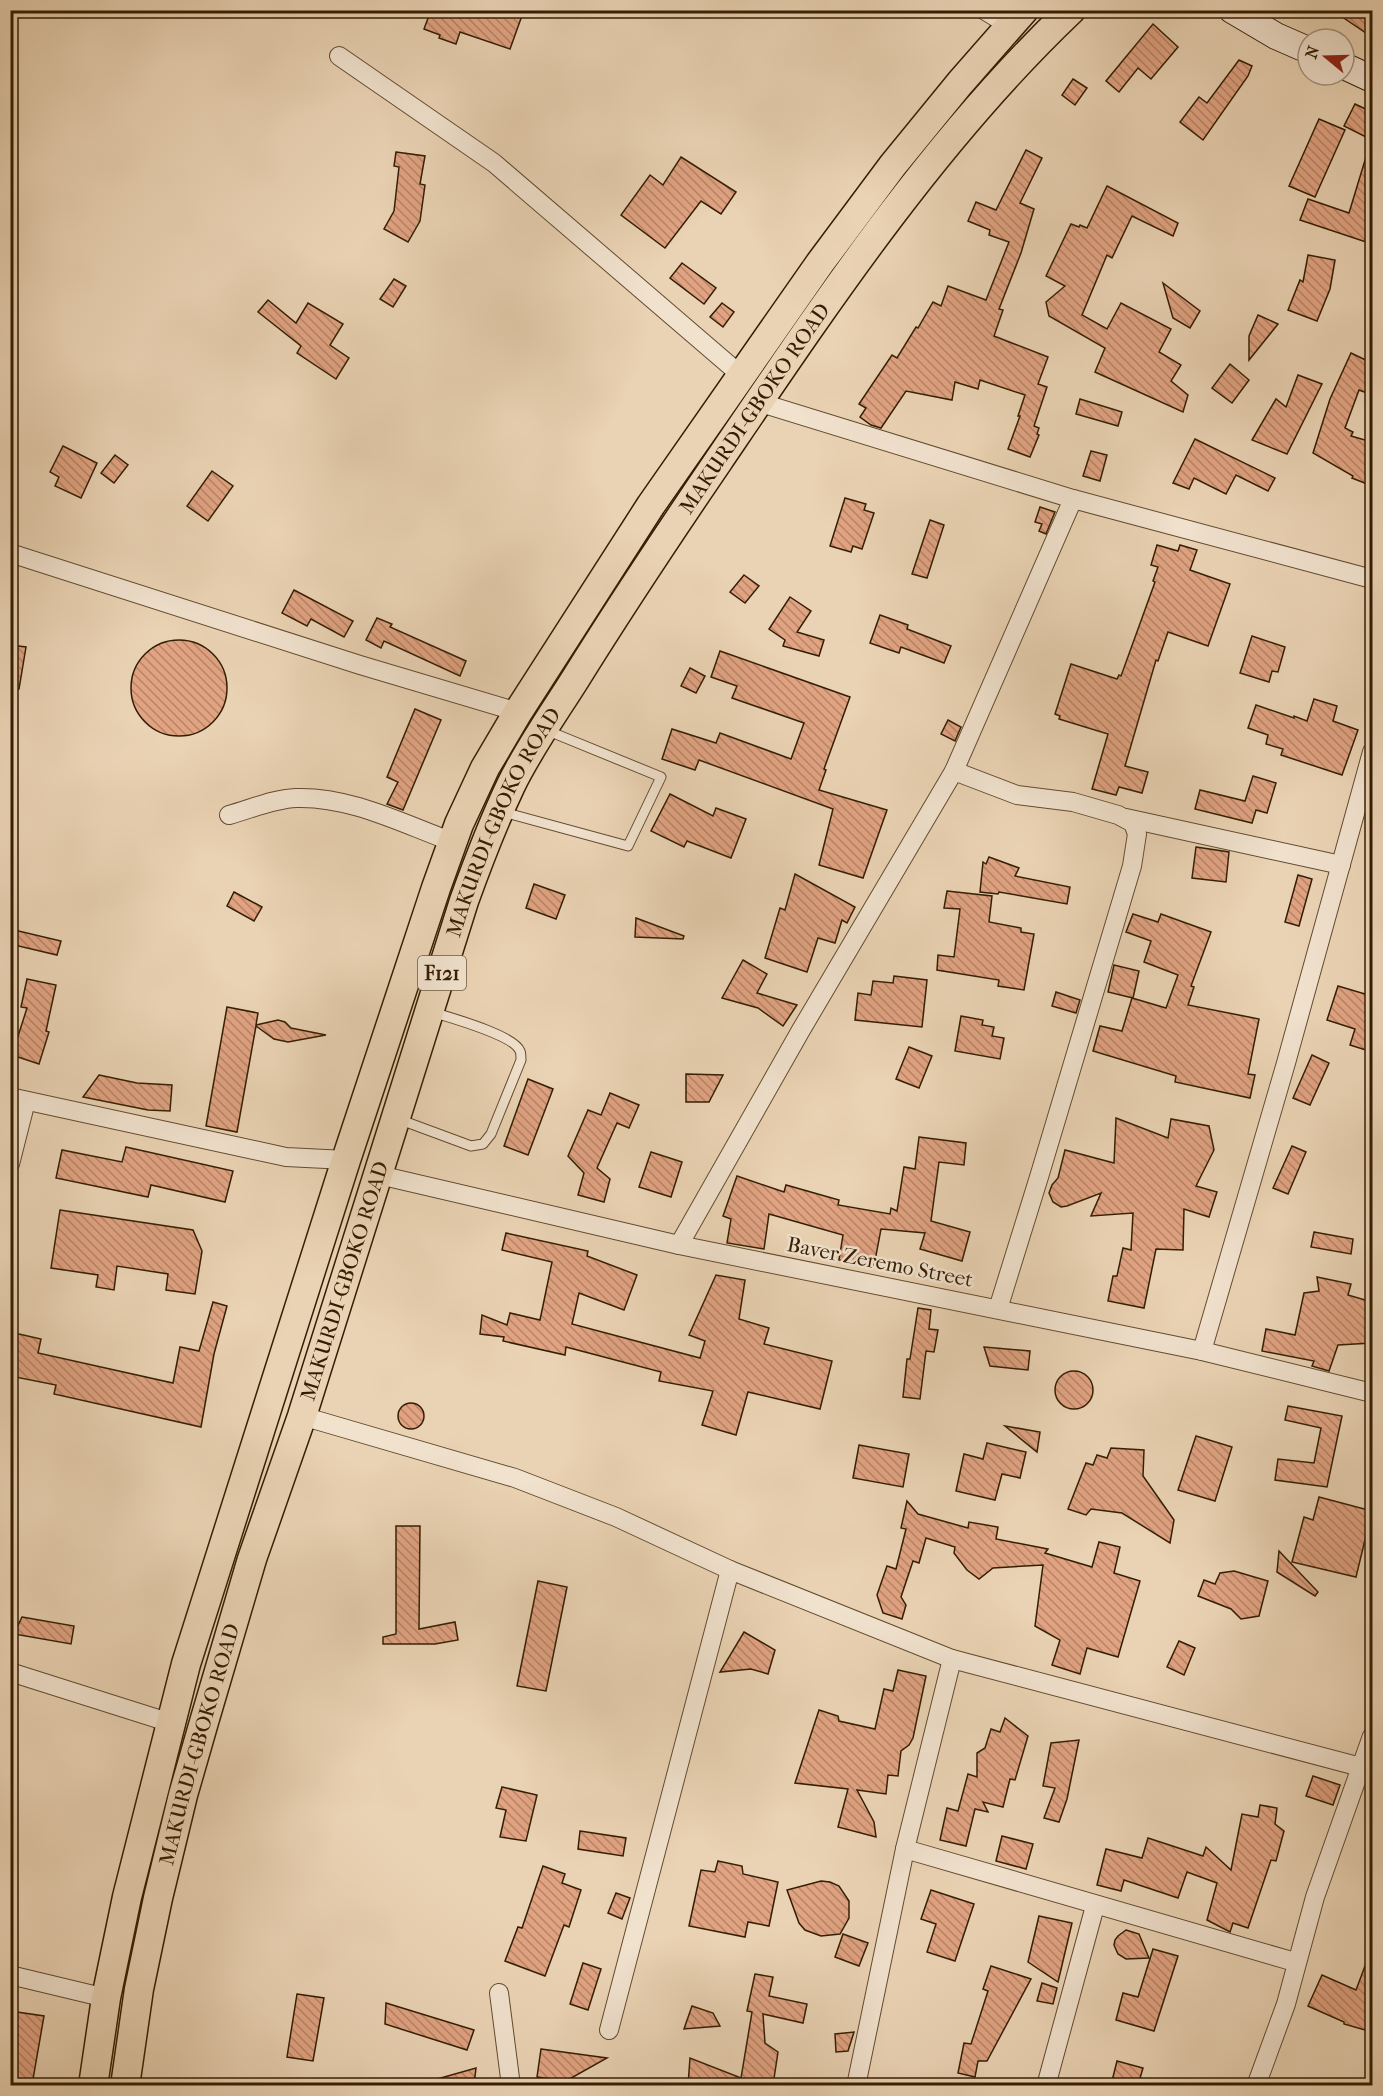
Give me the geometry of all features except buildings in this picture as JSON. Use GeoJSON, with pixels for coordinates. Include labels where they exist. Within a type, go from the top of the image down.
{"type":"FeatureCollection","features":[{"type":"Feature","properties":{"kind":"main road","name":"MAKURDI-GBOKO ROAD"},"geometry":{"type":"LineString","coordinates":[[125,2085],[141,1978],[158,1898],[183,1795],[252,1559],[302,1416],[464,901],[499,811],[513,782],[544,730],[650,563],[844,278],[917,183],[1036,43],[1071,10]]}},
{"type":"Feature","properties":{"kind":"main road","name":"F121"},"geometry":{"type":"LineString","coordinates":[[93,2085],[106,1998],[127,1896],[186,1664],[346,1160],[456,833],[485,768],[518,712],[651,505],[820,263],[893,165],[1017,18]]}},
{"type":"Feature","properties":{"kind":"main road"},"geometry":{"type":"LineString","coordinates":[[456,833],[486,840]]}},
{"type":"Feature","properties":{"kind":"street"},"geometry":{"type":"LineString","coordinates":[[984,10],[1017,18]]}},
{"type":"Feature","properties":{"kind":"street"},"geometry":{"type":"LineString","coordinates":[[1232,10],[1276,36],[1296,45]]}},
{"type":"Feature","properties":{"kind":"street"},"geometry":{"type":"LineString","coordinates":[[339,56],[494,163],[742,376]]}},
{"type":"Feature","properties":{"kind":"street"},"geometry":{"type":"LineString","coordinates":[[1356,72],[1372,79]]}},
{"type":"Feature","properties":{"kind":"street"},"geometry":{"type":"LineString","coordinates":[[758,402],[1073,499],[1372,579]]}},
{"type":"Feature","properties":{"kind":"street"},"geometry":{"type":"LineString","coordinates":[[679,1245],[801,1030],[954,771],[1073,499]]}},
{"type":"Feature","properties":{"kind":"street"},"geometry":{"type":"LineString","coordinates":[[10,553],[360,665],[518,712]]}},
{"type":"Feature","properties":{"kind":"street"},"geometry":{"type":"LineString","coordinates":[[1203,1351],[1372,752]]}},
{"type":"Feature","properties":{"kind":"street"},"geometry":{"type":"LineString","coordinates":[[954,771],[1017,795],[1073,802],[1126,818],[1341,865]]}},
{"type":"Feature","properties":{"kind":"street"},"geometry":{"type":"LineString","coordinates":[[229,815],[277,801],[296,798],[314,799],[359,807],[456,833]]}},
{"type":"Feature","properties":{"kind":"street"},"geometry":{"type":"LineString","coordinates":[[998,1309],[1040,1177],[1132,866],[1137,834],[1133,823],[1126,818]]}},
{"type":"Feature","properties":{"kind":"street"},"geometry":{"type":"LineString","coordinates":[[10,1164],[18,1099],[286,1157],[346,1160]]}},
{"type":"Feature","properties":{"kind":"street","name":"Baver Zeremo Street"},"geometry":{"type":"LineString","coordinates":[[379,1175],[679,1245],[1203,1351],[1372,1394]]}},
{"type":"Feature","properties":{"kind":"street"},"geometry":{"type":"LineString","coordinates":[[302,1416],[514,1478],[616,1517],[730,1570],[952,1659],[1367,1769]]}},
{"type":"Feature","properties":{"kind":"street"},"geometry":{"type":"LineString","coordinates":[[609,2030],[730,1570]]}},
{"type":"Feature","properties":{"kind":"street"},"geometry":{"type":"LineString","coordinates":[[856,2085],[905,1849],[952,1659]]}},
{"type":"Feature","properties":{"kind":"street"},"geometry":{"type":"LineString","coordinates":[[10,1672],[171,1723]]}},
{"type":"Feature","properties":{"kind":"street"},"geometry":{"type":"LineString","coordinates":[[1256,2085],[1286,2004],[1315,1897],[1367,1769],[1372,1736]]}},
{"type":"Feature","properties":{"kind":"street"},"geometry":{"type":"LineString","coordinates":[[905,1849],[1095,1906],[1296,1962]]}},
{"type":"Feature","properties":{"kind":"street"},"geometry":{"type":"LineString","coordinates":[[1046,2085],[1095,1906]]}},
{"type":"Feature","properties":{"kind":"street"},"geometry":{"type":"LineString","coordinates":[[10,1975],[106,1998]]}},
{"type":"Feature","properties":{"kind":"street"},"geometry":{"type":"LineString","coordinates":[[499,1993],[511,2085]]}},
{"type":"Feature","properties":{"kind":"lane"},"geometry":{"type":"LineString","coordinates":[[499,811],[628,846],[662,777],[544,730]]}},
{"type":"Feature","properties":{"kind":"lane"},"geometry":{"type":"LineString","coordinates":[[396,1118],[471,1146],[483,1144],[491,1134],[521,1060],[520,1051],[516,1045],[478,1026],[430,1011]]}}]}
